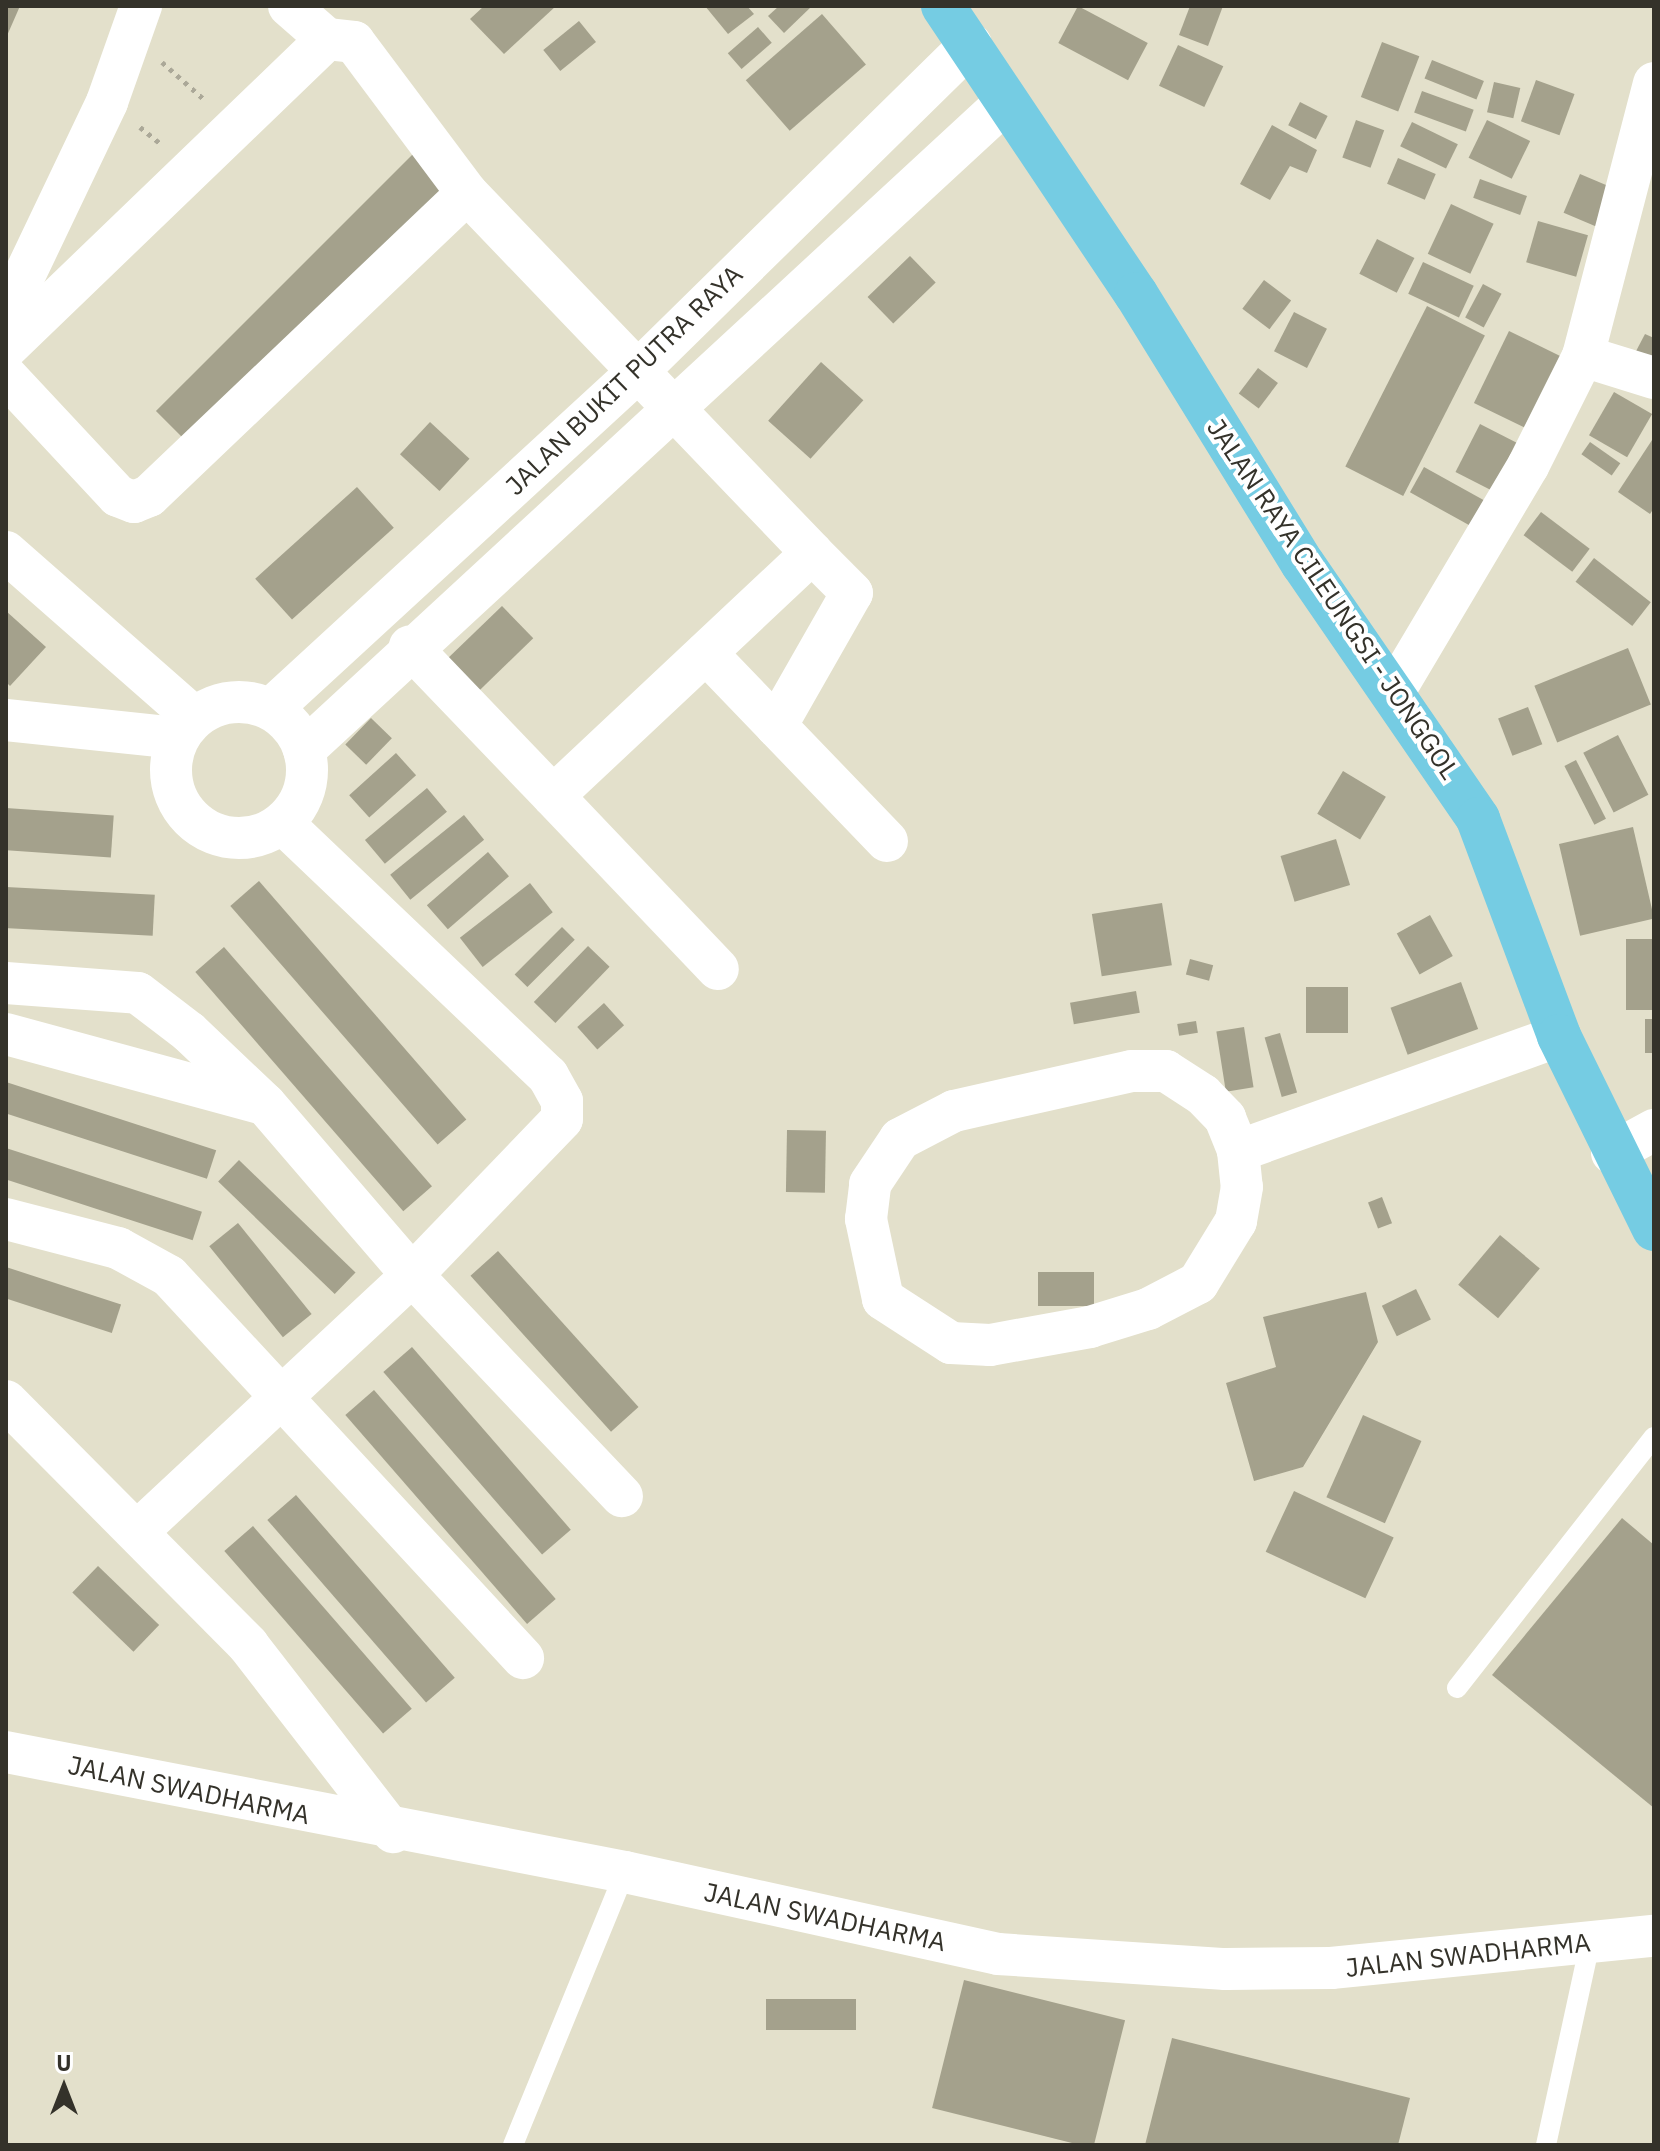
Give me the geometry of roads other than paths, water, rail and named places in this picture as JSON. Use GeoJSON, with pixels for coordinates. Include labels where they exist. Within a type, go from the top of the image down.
{"type":"FeatureCollection","features":[{"type":"Feature","properties":{"kind":"main road","name":"JALAN RAYA CILEUNGSI - JONGGOL"},"geometry":{"type":"LineString","coordinates":[[943,6],[1136,294],[1303,564],[1395,690],[1478,819],[1559,1036],[1612,1153],[1654,1229]]}},
{"type":"Feature","properties":{"kind":"street"},"geometry":{"type":"LineString","coordinates":[[289,6],[327,39],[354,42],[467,193],[852,593],[776,726]]}},
{"type":"Feature","properties":{"kind":"street"},"geometry":{"type":"LineString","coordinates":[[6,314],[107,102],[137,21]]}},
{"type":"Feature","properties":{"kind":"street"},"geometry":{"type":"LineString","coordinates":[[6,348],[327,39]]}},
{"type":"Feature","properties":{"kind":"street","name":"JALAN BUKIT PUTRA RAYA"},"geometry":{"type":"LineString","coordinates":[[271,709],[637,372],[971,44]]}},
{"type":"Feature","properties":{"kind":"street"},"geometry":{"type":"LineString","coordinates":[[1395,690],[1535,454],[1583,356],[1654,83]]}},
{"type":"Feature","properties":{"kind":"street","name":"JALAN BUKIT PUTRA RAYA"},"geometry":{"type":"LineString","coordinates":[[304,750],[410,647],[674,409],[1006,102]]}},
{"type":"Feature","properties":{"kind":"street"},"geometry":{"type":"LineString","coordinates":[[6,376],[118,496],[134,502],[149,496],[467,193]]}},
{"type":"Feature","properties":{"kind":"street"},"geometry":{"type":"LineString","coordinates":[[1583,356],[1654,378]]}},
{"type":"Feature","properties":{"kind":"street"},"geometry":{"type":"LineString","coordinates":[[6,552],[181,740]]}},
{"type":"Feature","properties":{"kind":"street"},"geometry":{"type":"LineString","coordinates":[[553,796],[812,553]]}},
{"type":"Feature","properties":{"kind":"street"},"geometry":{"type":"LineString","coordinates":[[410,647],[718,969]]}},
{"type":"Feature","properties":{"kind":"street"},"geometry":{"type":"LineString","coordinates":[[706,653],[887,841]]}},
{"type":"Feature","properties":{"kind":"street"},"geometry":{"type":"LineString","coordinates":[[6,747],[181,740],[245,701],[271,709],[292,727],[304,750],[307,777],[300,803],[282,823],[258,836],[232,839],[206,831],[185,813],[172,790],[181,740]]}},
{"type":"Feature","properties":{"kind":"street"},"geometry":{"type":"LineString","coordinates":[[6,720],[181,740]]}},
{"type":"Feature","properties":{"kind":"street"},"geometry":{"type":"LineString","coordinates":[[139,1530],[412,1275],[540,1147],[562,1119],[562,1101],[548,1076],[282,823]]}},
{"type":"Feature","properties":{"kind":"street"},"geometry":{"type":"LineString","coordinates":[[6,983],[138,993],[265,1104],[412,1275],[622,1496]]}},
{"type":"Feature","properties":{"kind":"street"},"geometry":{"type":"LineString","coordinates":[[58,986],[19,1037],[265,1104]]}},
{"type":"Feature","properties":{"kind":"street"},"geometry":{"type":"LineString","coordinates":[[1238,1151],[1559,1036]]}},
{"type":"Feature","properties":{"kind":"street"},"geometry":{"type":"LineString","coordinates":[[1166,1071],[1225,1118],[1238,1151],[1242,1187],[1222,1250],[1198,1283],[1148,1309],[990,1345],[951,1343],[883,1299],[868,1232],[870,1184],[900,1139],[954,1111],[1064,1082],[1166,1071]]}},
{"type":"Feature","properties":{"kind":"street"},"geometry":{"type":"LineString","coordinates":[[1612,1153],[1654,1130]]}},
{"type":"Feature","properties":{"kind":"street"},"geometry":{"type":"LineString","coordinates":[[6,1219],[118,1248],[169,1276],[523,1658]]}},
{"type":"Feature","properties":{"kind":"street"},"geometry":{"type":"LineString","coordinates":[[6,1401],[139,1530],[248,1645],[393,1832]]}},
{"type":"Feature","properties":{"kind":"street","name":"JALAN SWADHARMA"},"geometry":{"type":"LineString","coordinates":[[6,1752],[393,1832],[625,1872],[998,1954],[1226,1969],[1331,1968],[1654,1936]]}},
{"type":"Feature","properties":{"kind":"lane"},"geometry":{"type":"LineString","coordinates":[[1457,1688],[1654,1437]]}},
{"type":"Feature","properties":{"kind":"lane"},"geometry":{"type":"LineString","coordinates":[[513,2145],[625,1872]]}},
{"type":"Feature","properties":{"kind":"lane"},"geometry":{"type":"LineString","coordinates":[[1546,2145],[1590,1943]]}}]}
